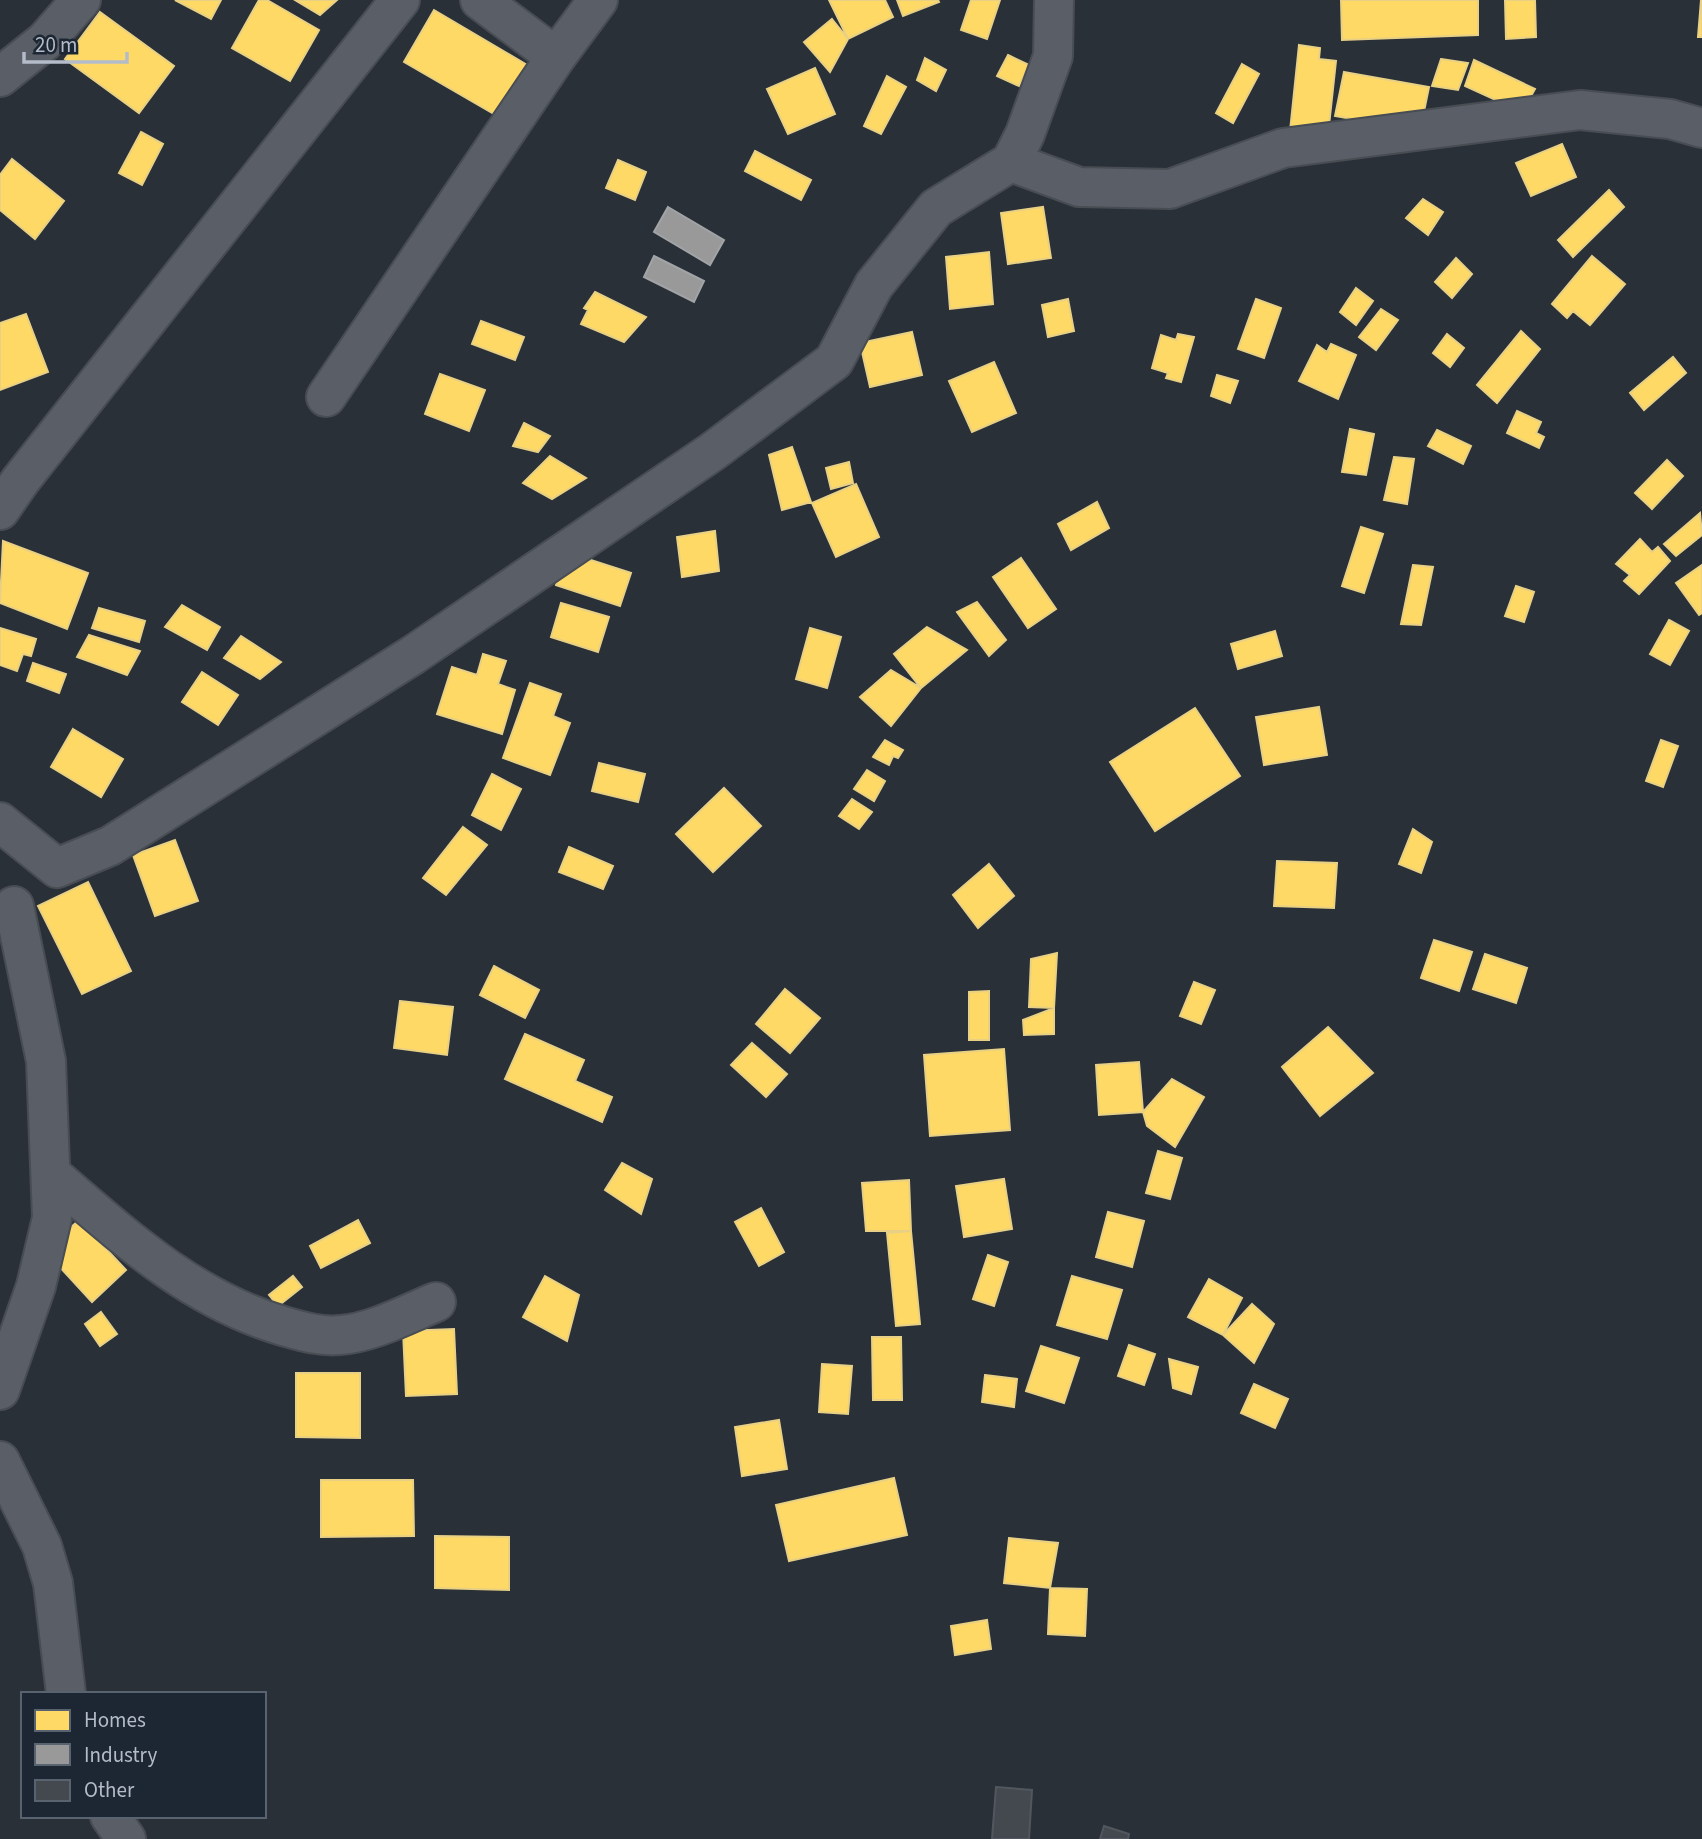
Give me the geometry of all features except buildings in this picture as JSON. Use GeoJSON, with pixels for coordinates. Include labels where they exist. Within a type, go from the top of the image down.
{"type":"FeatureCollection","features":[{"type":"Feature","properties":{"kind":"street"},"geometry":{"type":"LineString","coordinates":[[0,77],[45,41],[81,0]]}},
{"type":"Feature","properties":{"kind":"street"},"geometry":{"type":"LineString","coordinates":[[0,510],[20,481],[400,0]]}},
{"type":"Feature","properties":{"kind":"street"},"geometry":{"type":"LineString","coordinates":[[480,0],[556,57]]}},
{"type":"Feature","properties":{"kind":"street"},"geometry":{"type":"LineString","coordinates":[[326,397],[556,57],[598,0]]}},
{"type":"Feature","properties":{"kind":"street"},"geometry":{"type":"LineString","coordinates":[[0,1390],[36,1286],[50,1229],[52,1175],[46,1061],[7,913],[57,868],[110,846],[413,655],[723,444],[834,361],[874,285],[936,208],[1011,162],[1025,134],[1053,56],[1054,0]]}},
{"type":"Feature","properties":{"kind":"street"},"geometry":{"type":"LineString","coordinates":[[1011,162],[1079,187],[1170,189],[1283,148],[1580,110],[1670,119],[1702,128]]}},
{"type":"Feature","properties":{"kind":"street"},"geometry":{"type":"LineString","coordinates":[[0,822],[57,868]]}},
{"type":"Feature","properties":{"kind":"street"},"geometry":{"type":"LineString","coordinates":[[52,1175],[162,1266],[199,1291],[247,1315],[310,1334],[342,1335],[436,1302]]}},
{"type":"Feature","properties":{"kind":"street"},"geometry":{"type":"LineString","coordinates":[[0,1461],[42,1546],[53,1583],[66,1692]]}},
{"type":"Feature","properties":{"kind":"street"},"geometry":{"type":"LineString","coordinates":[[111,1818],[126,1839]]}}]}
